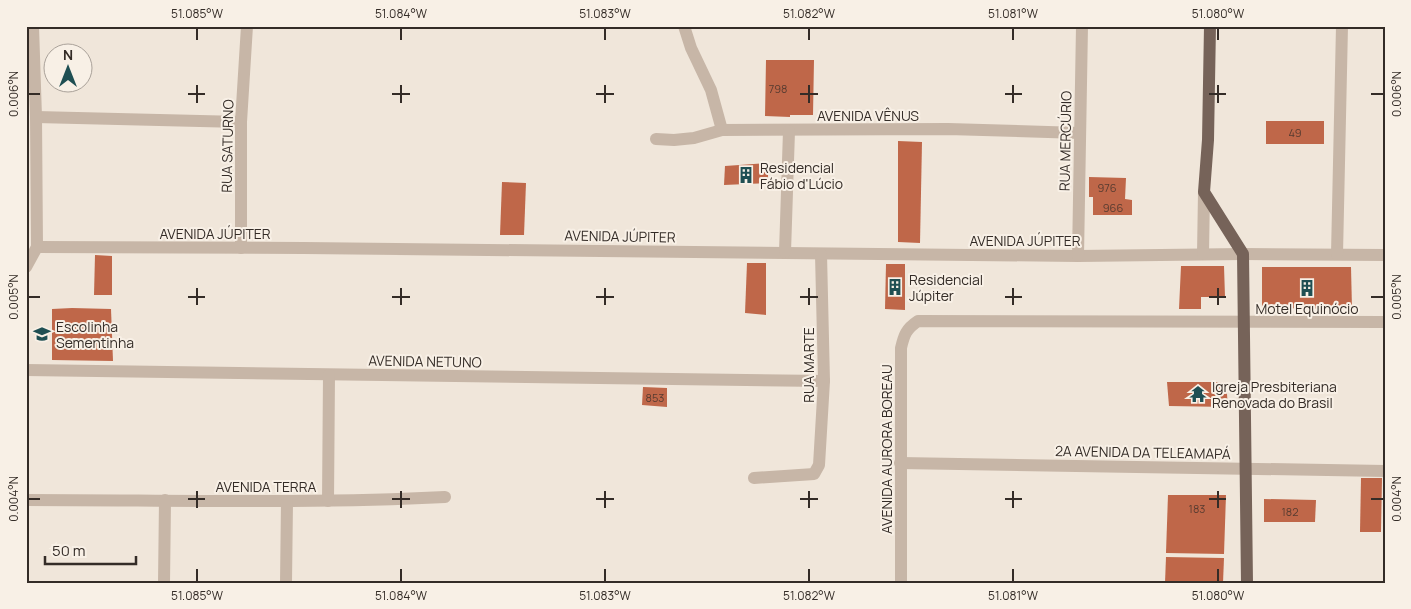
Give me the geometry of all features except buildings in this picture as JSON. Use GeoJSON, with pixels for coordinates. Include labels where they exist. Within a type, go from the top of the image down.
{"type":"FeatureCollection","features":[{"type":"Feature","properties":{"kind":"main road"},"geometry":{"type":"LineString","coordinates":[[1210,26],[1208,140],[1204,192],[1243,254],[1247,583]]}},
{"type":"Feature","properties":{"kind":"street"},"geometry":{"type":"LineString","coordinates":[[26,267],[37,247],[34,26]]}},
{"type":"Feature","properties":{"kind":"street","name":"RUA SATURNO"},"geometry":{"type":"LineString","coordinates":[[241,248],[242,122],[247,26]]}},
{"type":"Feature","properties":{"kind":"street"},"geometry":{"type":"LineString","coordinates":[[684,26],[691,48],[711,90],[722,130]]}},
{"type":"Feature","properties":{"kind":"street","name":"RUA MERCÚRIO"},"geometry":{"type":"LineString","coordinates":[[1078,256],[1082,26]]}},
{"type":"Feature","properties":{"kind":"street"},"geometry":{"type":"LineString","coordinates":[[1337,254],[1342,26]]}},
{"type":"Feature","properties":{"kind":"street"},"geometry":{"type":"LineString","coordinates":[[36,117],[242,122]]}},
{"type":"Feature","properties":{"kind":"street","name":"AVENIDA VÊNUS"},"geometry":{"type":"LineString","coordinates":[[656,139],[694,138],[722,130],[948,130],[1080,133]]}},
{"type":"Feature","properties":{"kind":"street"},"geometry":{"type":"LineString","coordinates":[[785,252],[789,131]]}},
{"type":"Feature","properties":{"kind":"street"},"geometry":{"type":"LineString","coordinates":[[1202,254],[1204,192]]}},
{"type":"Feature","properties":{"kind":"street","name":"AVENIDA JÚPITER"},"geometry":{"type":"LineString","coordinates":[[37,247],[1078,256],[1202,254],[1385,255]]}},
{"type":"Feature","properties":{"kind":"street","name":"RUA MARTE"},"geometry":{"type":"LineString","coordinates":[[754,478],[814,474],[820,461],[824,381],[821,254]]}},
{"type":"Feature","properties":{"kind":"street","name":"AVENIDA AURORA BOREAU"},"geometry":{"type":"LineString","coordinates":[[901,583],[900,463],[902,348],[904,336],[910,326],[918,321],[1244,321]]}},
{"type":"Feature","properties":{"kind":"street"},"geometry":{"type":"LineString","coordinates":[[1244,321],[1385,322]]}},
{"type":"Feature","properties":{"kind":"street","name":"AVENIDA NETUNO"},"geometry":{"type":"LineString","coordinates":[[26,370],[824,381]]}},
{"type":"Feature","properties":{"kind":"street"},"geometry":{"type":"LineString","coordinates":[[328,501],[329,374]]}},
{"type":"Feature","properties":{"kind":"street","name":"2A AVENIDA DA TELEAMAPÁ"},"geometry":{"type":"LineString","coordinates":[[900,463],[1385,471]]}},
{"type":"Feature","properties":{"kind":"street","name":"AVENIDA TERRA"},"geometry":{"type":"LineString","coordinates":[[26,500],[287,502],[446,497]]}},
{"type":"Feature","properties":{"kind":"street"},"geometry":{"type":"LineString","coordinates":[[164,583],[166,500]]}},
{"type":"Feature","properties":{"kind":"street"},"geometry":{"type":"LineString","coordinates":[[286,583],[287,502]]}},
{"type":"Feature","properties":{"kind":"place","name":"Residencial Fábio d'Lúcio"},"geometry":{"type":"Point","coordinates":[746,175]}},
{"type":"Feature","properties":{"kind":"place","name":"Residencial Júpiter"},"geometry":{"type":"Point","coordinates":[895,287]}},
{"type":"Feature","properties":{"kind":"place","name":"Motel Equinócio"},"geometry":{"type":"Point","coordinates":[1307,288]}},
{"type":"Feature","properties":{"kind":"place","name":"Escolinha Sementinha"},"geometry":{"type":"Point","coordinates":[42,334]}},
{"type":"Feature","properties":{"kind":"place","name":"Igreja Presbiteriana Renovada do Brasil"},"geometry":{"type":"Point","coordinates":[1198,394]}}]}
